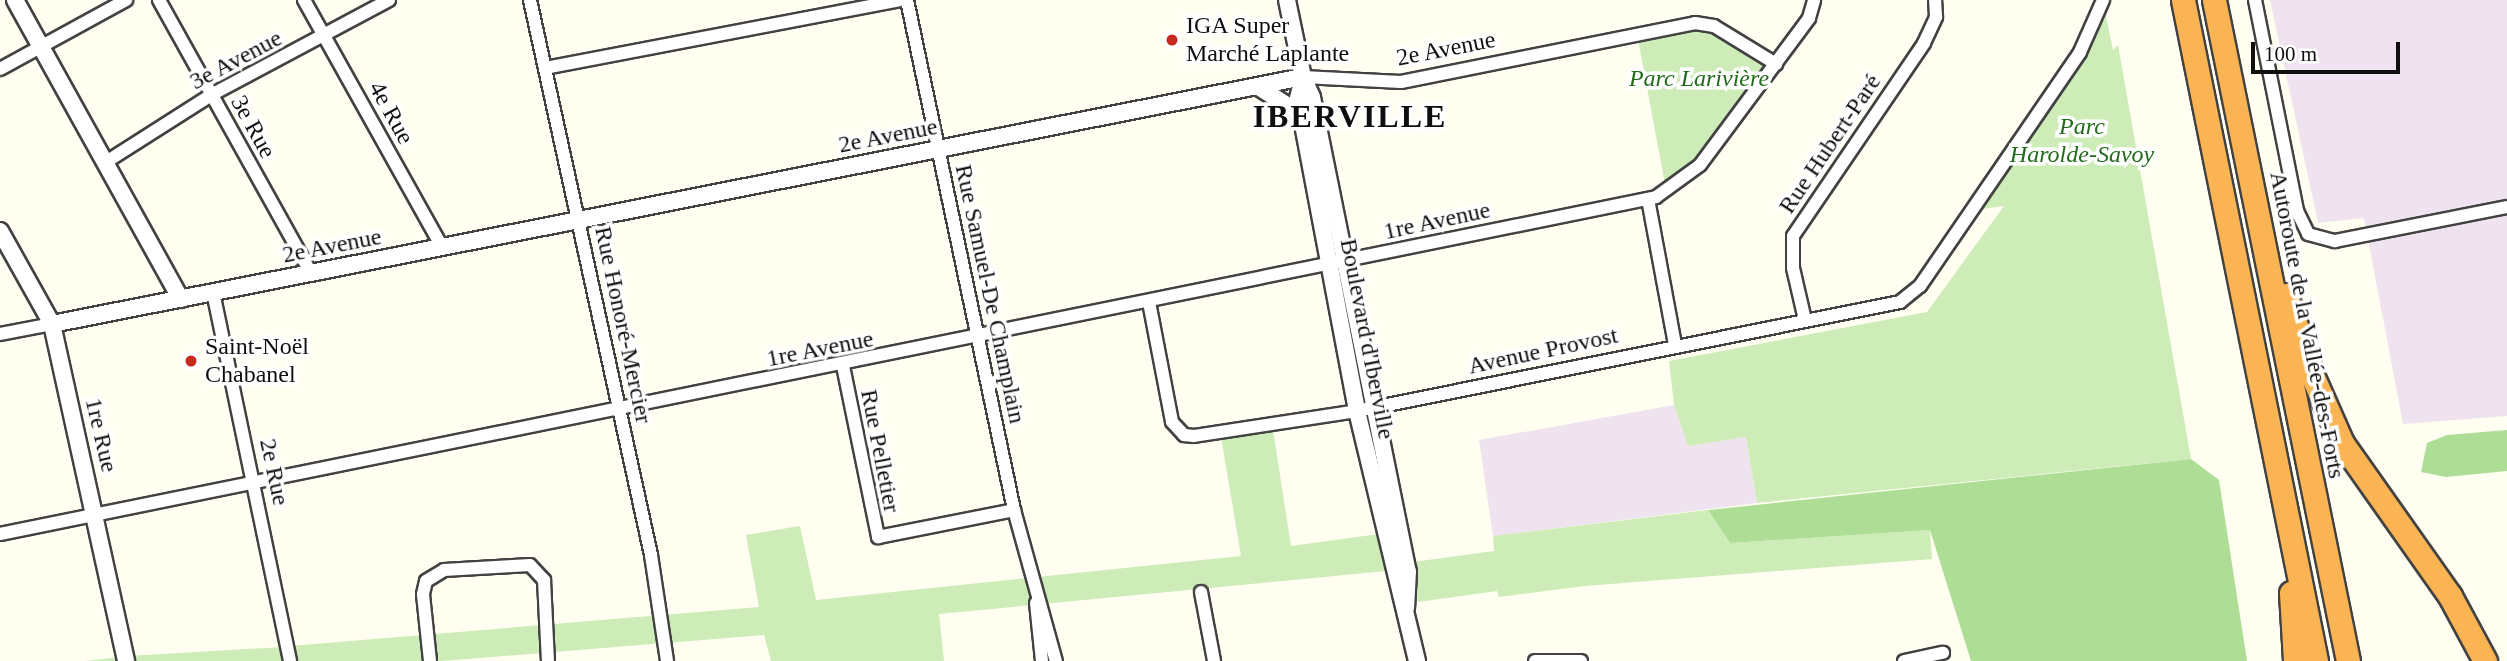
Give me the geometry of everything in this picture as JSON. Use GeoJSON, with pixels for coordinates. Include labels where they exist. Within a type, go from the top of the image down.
{"type":"FeatureCollection","features":[{"type":"Feature","properties":{"kind":"highway"},"geometry":{"type":"LineString","coordinates":[[2183,0],[2316,661]]}},
{"type":"Feature","properties":{"kind":"highway","name":"Autoroute de la Vallée-des-Forts"},"geometry":{"type":"LineString","coordinates":[[2214,0],[2348,661]]}},
{"type":"Feature","properties":{"kind":"highway"},"geometry":{"type":"LineString","coordinates":[[2259,222],[2312,375],[2342,443],[2450,596],[2485,661]]}},
{"type":"Feature","properties":{"kind":"highway"},"geometry":{"type":"LineString","coordinates":[[2290,531],[2295,661]]}},
{"type":"Feature","properties":{"kind":"street"},"geometry":{"type":"LineString","coordinates":[[15,0],[181,299]]}},
{"type":"Feature","properties":{"kind":"street"},"geometry":{"type":"LineString","coordinates":[[0,69],[126,0]]}},
{"type":"Feature","properties":{"kind":"street","name":"3e Rue"},"geometry":{"type":"LineString","coordinates":[[159,0],[311,273]]}},
{"type":"Feature","properties":{"kind":"street","name":"4e Rue"},"geometry":{"type":"LineString","coordinates":[[304,0],[442,247]]}},
{"type":"Feature","properties":{"kind":"street","name":"3e Avenue"},"geometry":{"type":"LineString","coordinates":[[106,162],[211,95],[389,0]]}},
{"type":"Feature","properties":{"kind":"street","name":"Rue Honoré-Mercier"},"geometry":{"type":"LineString","coordinates":[[530,0],[620,410],[667,661]]}},
{"type":"Feature","properties":{"kind":"street"},"geometry":{"type":"LineString","coordinates":[[545,68],[900,0]]}},
{"type":"Feature","properties":{"kind":"street","name":"Rue Samuel-De Champlain"},"geometry":{"type":"LineString","coordinates":[[907,0],[1014,510],[1056,661]]}},
{"type":"Feature","properties":{"kind":"street","name":"Boulevard d'Iberville"},"geometry":{"type":"LineString","coordinates":[[1287,0],[1303,77],[1312,97],[1347,261],[1408,571],[1406,608]]}},
{"type":"Feature","properties":{"kind":"street","name":"1re Avenue"},"geometry":{"type":"LineString","coordinates":[[0,534],[843,366],[1648,199],[1673,188],[1700,165],[1809,18],[1814,0]]}},
{"type":"Feature","properties":{"kind":"street","name":"Rue Hubert-Paré"},"geometry":{"type":"LineString","coordinates":[[1805,320],[1793,268],[1793,236],[1924,43],[1936,17],[1935,0]]}},
{"type":"Feature","properties":{"kind":"street","name":"Avenue Provost"},"geometry":{"type":"LineString","coordinates":[[1149,303],[1172,422],[1184,435],[1357,411],[1909,298],[2080,52],[2103,0]]}},
{"type":"Feature","properties":{"kind":"street"},"geometry":{"type":"LineString","coordinates":[[2255,0],[2297,211],[2312,236],[2335,241],[2507,207]]}},
{"type":"Feature","properties":{"kind":"street","name":"2e Avenue"},"geometry":{"type":"LineString","coordinates":[[0,334],[1303,77],[1401,82],[1687,23],[1714,26],[1776,64]]}},
{"type":"Feature","properties":{"kind":"street","name":"Boulevard d'Iberville"},"geometry":{"type":"LineString","coordinates":[[1303,77],[1298,97],[1357,411],[1392,568],[1406,608],[1417,661]]}},
{"type":"Feature","properties":{"kind":"street"},"geometry":{"type":"LineString","coordinates":[[1258,86],[1296,111],[1304,127]]}},
{"type":"Feature","properties":{"kind":"street"},"geometry":{"type":"LineString","coordinates":[[1648,199],[1675,345]]}},
{"type":"Feature","properties":{"kind":"street","name":"1re Rue"},"geometry":{"type":"LineString","coordinates":[[0,230],[52,324],[126,661]]}},
{"type":"Feature","properties":{"kind":"street","name":"2e Rue"},"geometry":{"type":"LineString","coordinates":[[213,292],[290,661]]}},
{"type":"Feature","properties":{"kind":"street","name":"Rue Pelletier"},"geometry":{"type":"LineString","coordinates":[[843,366],[875,534],[883,540],[1014,510]]}},
{"type":"Feature","properties":{"kind":"street"},"geometry":{"type":"LineString","coordinates":[[430,659],[423,594],[426,581],[444,570],[530,565],[538,570],[544,580],[548,661]]}},
{"type":"Feature","properties":{"kind":"street"},"geometry":{"type":"LineString","coordinates":[[1201,592],[1214,661]]}},
{"type":"Feature","properties":{"kind":"street","name":"Rue Samuel-De Champlain"},"geometry":{"type":"LineString","coordinates":[[1036,596],[1042,661]]}},
{"type":"Feature","properties":{"kind":"street"},"geometry":{"type":"LineString","coordinates":[[1904,661],[1943,653]]}},
{"type":"Feature","properties":{"kind":"street"},"geometry":{"type":"LineString","coordinates":[[1535,661],[1581,661]]}},
{"type":"Feature","properties":{"kind":"shaded area"},"geometry":{"type":"Polygon","coordinates":[[[2270,0],[2507,0],[2507,416],[2403,424],[2364,218],[2318,223],[2270,0]]]}},
{"type":"Feature","properties":{"kind":"shaded area"},"geometry":{"type":"Polygon","coordinates":[[[1674,405],[1688,446],[1746,437],[1757,503],[1493,536],[1479,440],[1674,405]]]}},
{"type":"Feature","properties":{"kind":"green space","name":"Parc Harolde-Savoy"},"geometry":{"type":"Polygon","coordinates":[[[2106,16],[2113,50],[2118,45],[2191,459],[1757,503],[1746,437],[1688,446],[1674,405],[1669,361],[1927,312],[2004,206],[1982,209],[2106,16]]]}},
{"type":"Feature","properties":{"kind":"green space","name":"Parc Larivière"},"geometry":{"type":"Polygon","coordinates":[[[1704,24],[1776,64],[1699,171],[1667,195],[1637,34],[1704,24]]]}},
{"type":"Feature","properties":{"kind":"green space"},"geometry":{"type":"Polygon","coordinates":[[[1272,424],[1291,546],[1379,534],[1386,571],[939,614],[944,661],[771,661],[764,635],[442,661],[293,661],[290,646],[759,607],[746,535],[800,526],[816,600],[1241,556],[1221,437],[1272,424]]]}},
{"type":"Feature","properties":{"kind":"green space"},"geometry":{"type":"Polygon","coordinates":[[[2507,430],[2507,471],[2446,477],[2421,472],[2427,443],[2447,435],[2507,430]]]}},
{"type":"Feature","properties":{"kind":"green space"},"geometry":{"type":"Polygon","coordinates":[[[2191,459],[2219,480],[2247,661],[1971,661],[1930,530],[1730,543],[1708,510],[2191,459]]]}},
{"type":"Feature","properties":{"kind":"green space"},"geometry":{"type":"Polygon","coordinates":[[[1708,510],[1730,543],[1930,530],[1932,559],[1585,586],[1499,597],[1497,591],[1418,602],[1413,562],[1494,551],[1493,536],[1708,510]]]}},
{"type":"Feature","properties":{"kind":"green space"},"geometry":{"type":"Polygon","coordinates":[[[284,647],[288,661],[85,661],[128,656],[284,647]]]}},
{"type":"Feature","properties":{"kind":"place","name":"IGA Super Marché Laplante"},"geometry":{"type":"Point","coordinates":[1172,40]}},
{"type":"Feature","properties":{"kind":"place","name":"Saint-Noël Chabanel"},"geometry":{"type":"Point","coordinates":[191,361]}},
{"type":"Feature","properties":{"kind":"district","name":"IBERVILLE"},"geometry":{"type":"Point","coordinates":[1350,116]}}]}
